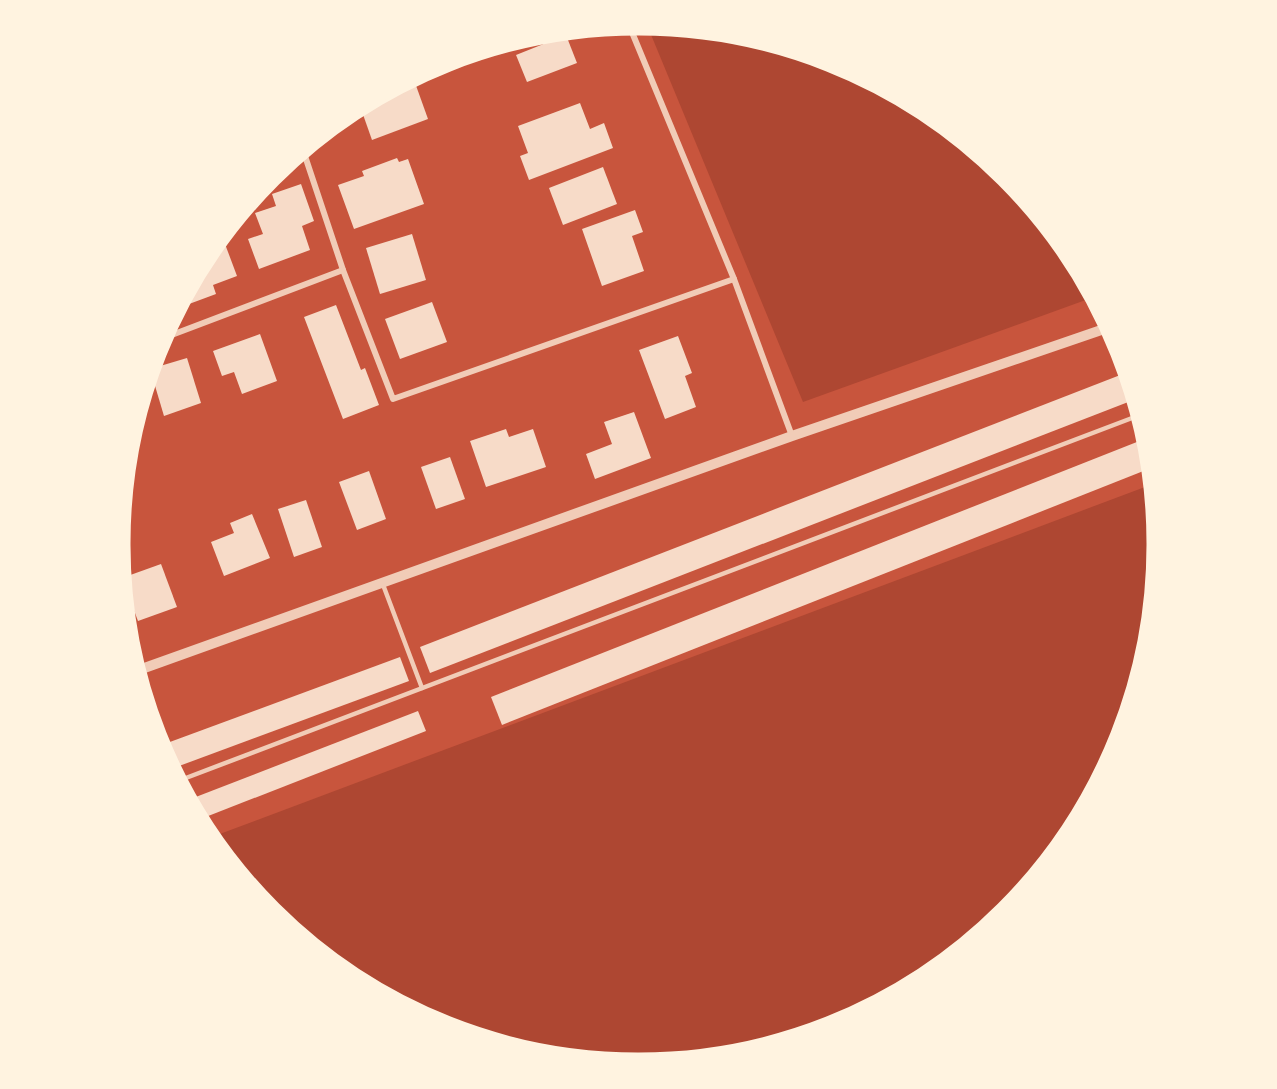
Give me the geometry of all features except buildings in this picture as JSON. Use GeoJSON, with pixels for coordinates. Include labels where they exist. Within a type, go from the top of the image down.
{"type":"FeatureCollection","features":[{"type":"Feature","properties":{"kind":"street"},"geometry":{"type":"LineString","coordinates":[[633,34],[734,279],[792,436]]}},
{"type":"Feature","properties":{"kind":"street"},"geometry":{"type":"LineString","coordinates":[[306,158],[343,270],[393,399],[734,279]]}},
{"type":"Feature","properties":{"kind":"street"},"geometry":{"type":"LineString","coordinates":[[174,334],[343,270]]}},
{"type":"Feature","properties":{"kind":"street"},"geometry":{"type":"LineString","coordinates":[[144,668],[792,436],[1101,330]]}},
{"type":"Feature","properties":{"kind":"lane"},"geometry":{"type":"LineString","coordinates":[[185,778],[1132,418]]}},
{"type":"Feature","properties":{"kind":"lane"},"geometry":{"type":"LineString","coordinates":[[382,582],[422,688]]}},
{"type":"Feature","properties":{"kind":"shaded area"},"geometry":{"type":"Polygon","coordinates":[[[651,35],[738,44],[802,62],[864,87],[922,120],[975,161],[1022,208],[1063,261],[1086,300],[803,402],[651,35]]]}},
{"type":"Feature","properties":{"kind":"shaded area"},"geometry":{"type":"Polygon","coordinates":[[[1145,487],[1148,544],[1147,578],[1139,644],[1110,740],[1080,800],[1063,828],[1022,881],[975,928],[922,969],[894,986],[834,1016],[738,1045],[672,1053],[638,1054],[572,1050],[507,1037],[443,1016],[383,986],[355,969],[302,928],[278,905],[255,881],[219,834],[1145,487]]]}}]}
